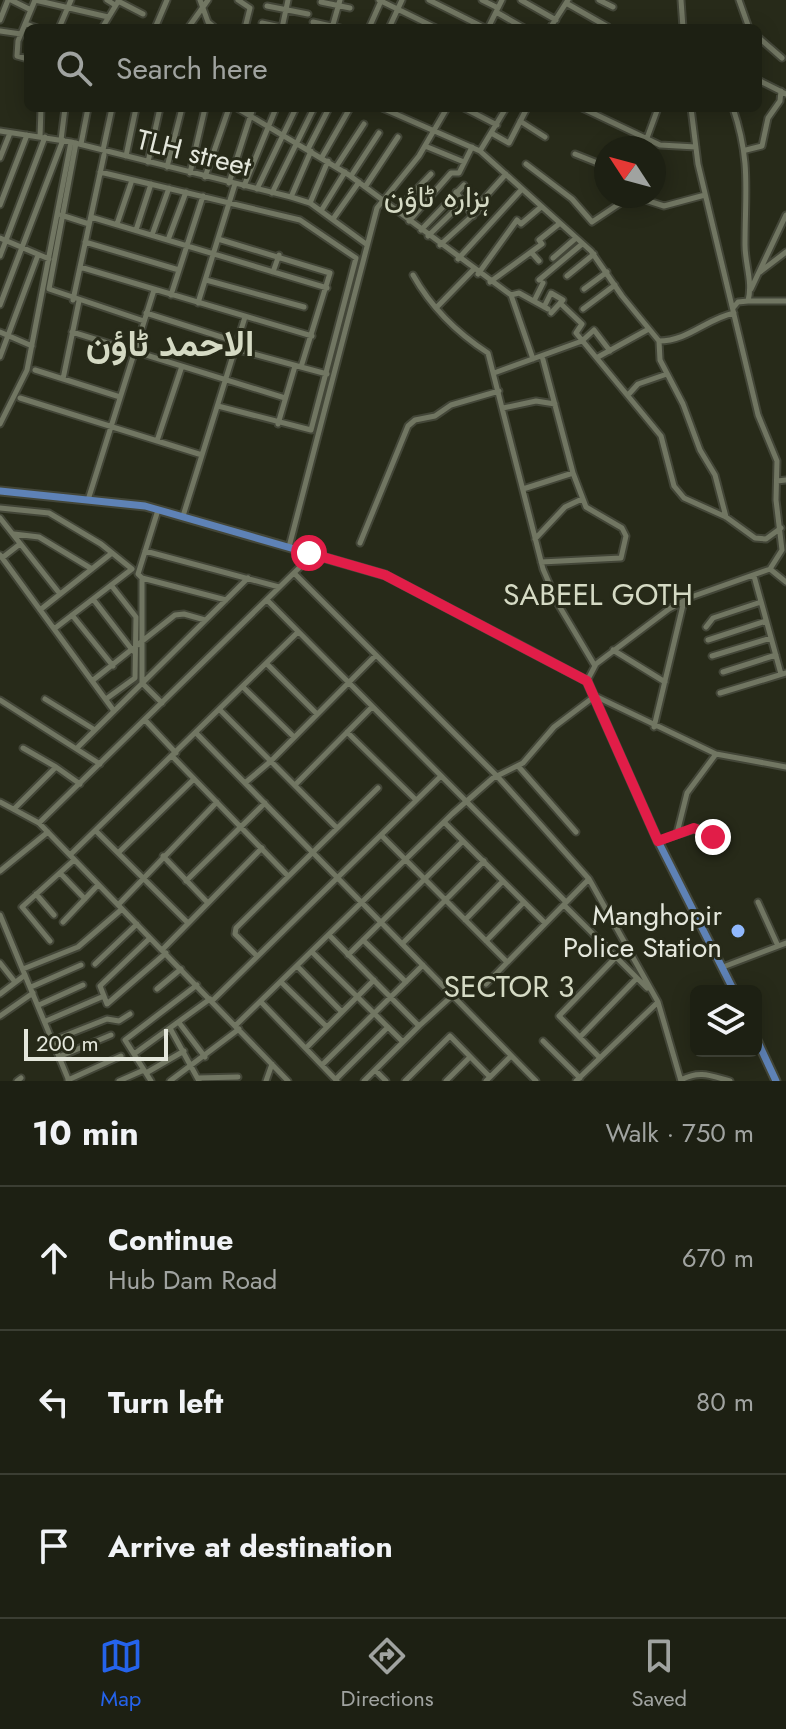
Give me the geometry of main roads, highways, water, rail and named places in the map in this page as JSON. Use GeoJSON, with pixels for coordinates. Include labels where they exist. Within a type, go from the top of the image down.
{"type":"FeatureCollection","features":[{"type":"Feature","properties":{"kind":"main road"},"geometry":{"type":"LineString","coordinates":[[0,491],[158,510],[385,575],[587,681],[658,841],[731,985]]}},
{"type":"Feature","properties":{"kind":"main road"},"geometry":{"type":"LineString","coordinates":[[762,1051],[776,1081]]}},
{"type":"Feature","properties":{"kind":"place","name":"Manghopir Police Station"},"geometry":{"type":"Point","coordinates":[738,931]}},
{"type":"Feature","properties":{"kind":"district","name":"ہزارہ ٹاؤن"},"geometry":{"type":"Point","coordinates":[437,196]}},
{"type":"Feature","properties":{"kind":"district","name":"الاحمد ٹاؤن"},"geometry":{"type":"Point","coordinates":[170,343]}},
{"type":"Feature","properties":{"kind":"district","name":"SABEEL GOTH"},"geometry":{"type":"Point","coordinates":[598,594]}},
{"type":"Feature","properties":{"kind":"district","name":"SECTOR 3"},"geometry":{"type":"Point","coordinates":[509,986]}}]}
